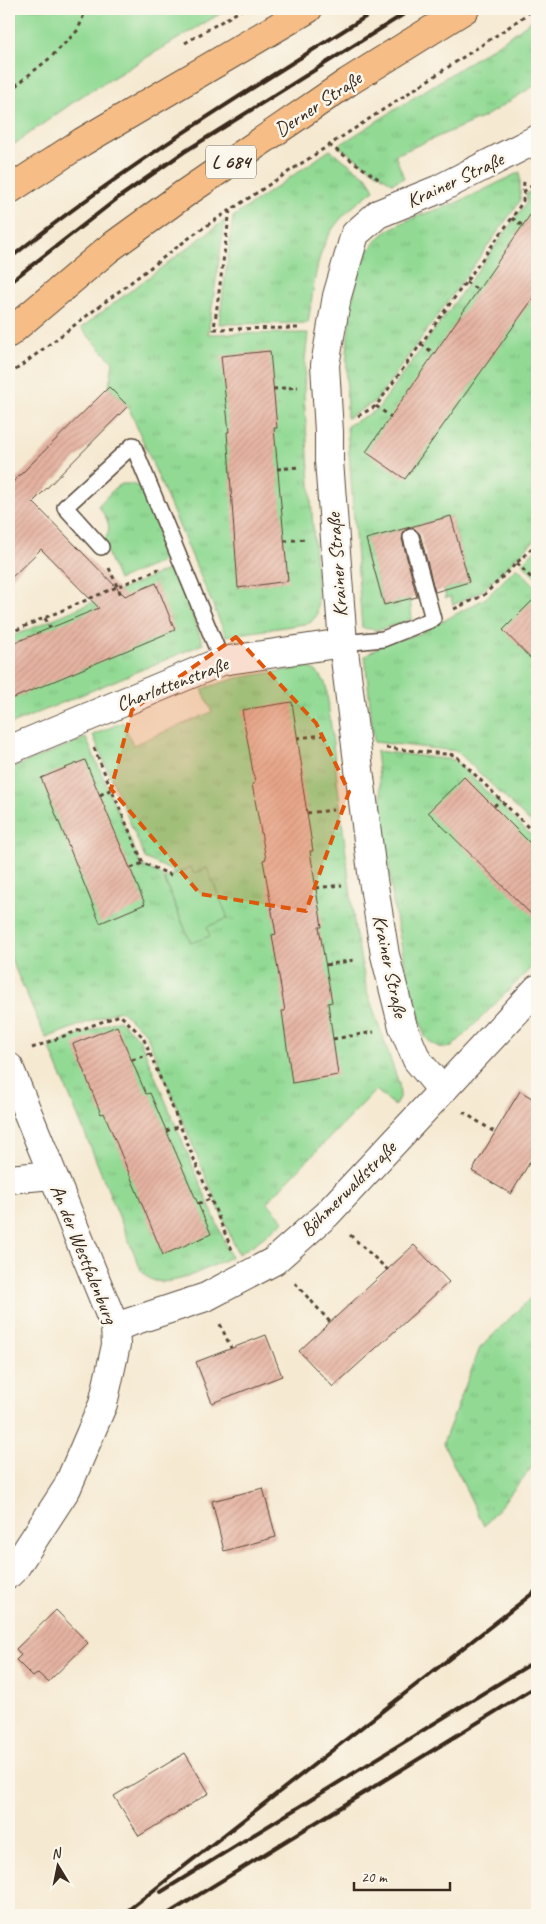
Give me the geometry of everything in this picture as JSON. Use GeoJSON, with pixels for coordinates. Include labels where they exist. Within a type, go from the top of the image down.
{"type":"FeatureCollection","features":[{"type":"Feature","properties":{"kind":"main road"},"geometry":{"type":"LineString","coordinates":[[9,190],[82,142],[308,9]]}},
{"type":"Feature","properties":{"kind":"main road","name":"Derner Straße"},"geometry":{"type":"LineString","coordinates":[[9,333],[107,250],[184,194],[348,82],[465,9]]}},
{"type":"Feature","properties":{"kind":"street","name":"Krainer Straße"},"geometry":{"type":"LineString","coordinates":[[440,1093],[417,1060],[403,1027],[385,955],[373,880],[343,643],[329,461],[329,432],[324,365],[337,296],[355,234],[378,214],[437,190],[531,143]]}},
{"type":"Feature","properties":{"kind":"street","name":"Charlottenstraße"},"geometry":{"type":"LineString","coordinates":[[9,750],[222,660],[343,643]]}},
{"type":"Feature","properties":{"kind":"street","name":"Böhmerwaldstraße"},"geometry":{"type":"LineString","coordinates":[[115,1327],[206,1297],[274,1261],[327,1214],[537,989]]}},
{"type":"Feature","properties":{"kind":"street","name":"An der Westfalenburg"},"geometry":{"type":"LineString","coordinates":[[9,1574],[15,1568],[70,1479],[103,1404],[116,1345],[115,1327],[52,1175],[16,1059]]}},
{"type":"Feature","properties":{"kind":"street"},"geometry":{"type":"LineString","coordinates":[[9,1179],[52,1175]]}},
{"type":"Feature","properties":{"kind":"lane"},"geometry":{"type":"LineString","coordinates":[[101,547],[65,507],[133,445],[222,660]]}},
{"type":"Feature","properties":{"kind":"lane"},"geometry":{"type":"LineString","coordinates":[[343,643],[383,639],[434,619],[411,538]]}},
{"type":"Feature","properties":{"kind":"path"},"geometry":{"type":"LineString","coordinates":[[9,91],[21,78],[50,58],[78,30],[86,9]]}},
{"type":"Feature","properties":{"kind":"path"},"geometry":{"type":"LineString","coordinates":[[9,375],[197,232],[534,9]]}},
{"type":"Feature","properties":{"kind":"path"},"geometry":{"type":"LineString","coordinates":[[329,432],[376,406],[512,218],[523,201],[531,143]]}},
{"type":"Feature","properties":{"kind":"path"},"geometry":{"type":"LineString","coordinates":[[329,145],[383,182]]}},
{"type":"Feature","properties":{"kind":"path"},"geometry":{"type":"LineString","coordinates":[[523,192],[537,182]]}},
{"type":"Feature","properties":{"kind":"path"},"geometry":{"type":"LineString","coordinates":[[230,210],[214,329],[302,328]]}},
{"type":"Feature","properties":{"kind":"path"},"geometry":{"type":"LineString","coordinates":[[512,218],[523,226]]}},
{"type":"Feature","properties":{"kind":"path"},"geometry":{"type":"LineString","coordinates":[[466,282],[478,290]]}},
{"type":"Feature","properties":{"kind":"path"},"geometry":{"type":"LineString","coordinates":[[421,344],[435,354]]}},
{"type":"Feature","properties":{"kind":"path"},"geometry":{"type":"LineString","coordinates":[[273,389],[299,387]]}},
{"type":"Feature","properties":{"kind":"path"},"geometry":{"type":"LineString","coordinates":[[376,406],[391,417]]}},
{"type":"Feature","properties":{"kind":"path"},"geometry":{"type":"LineString","coordinates":[[278,469],[303,467]]}},
{"type":"Feature","properties":{"kind":"path"},"geometry":{"type":"LineString","coordinates":[[284,541],[310,538]]}},
{"type":"Feature","properties":{"kind":"path"},"geometry":{"type":"LineString","coordinates":[[434,619],[484,595],[537,543]]}},
{"type":"Feature","properties":{"kind":"path"},"geometry":{"type":"LineString","coordinates":[[9,634],[181,560]]}},
{"type":"Feature","properties":{"kind":"path"},"geometry":{"type":"LineString","coordinates":[[517,563],[537,584]]}},
{"type":"Feature","properties":{"kind":"path"},"geometry":{"type":"LineString","coordinates":[[117,587],[122,597]]}},
{"type":"Feature","properties":{"kind":"path"},"geometry":{"type":"LineString","coordinates":[[46,618],[50,628]]}},
{"type":"Feature","properties":{"kind":"path"},"geometry":{"type":"LineString","coordinates":[[297,738],[325,734]]}},
{"type":"Feature","properties":{"kind":"path"},"geometry":{"type":"LineString","coordinates":[[92,741],[143,863],[171,875]]}},
{"type":"Feature","properties":{"kind":"path"},"geometry":{"type":"LineString","coordinates":[[356,744],[455,755],[537,836]]}},
{"type":"Feature","properties":{"kind":"path"},"geometry":{"type":"LineString","coordinates":[[100,795],[112,789]]}},
{"type":"Feature","properties":{"kind":"path"},"geometry":{"type":"LineString","coordinates":[[494,806],[501,800]]}},
{"type":"Feature","properties":{"kind":"path"},"geometry":{"type":"LineString","coordinates":[[307,813],[334,810]]}},
{"type":"Feature","properties":{"kind":"path"},"geometry":{"type":"LineString","coordinates":[[131,868],[143,863]]}},
{"type":"Feature","properties":{"kind":"path"},"geometry":{"type":"LineString","coordinates":[[316,888],[344,884]]}},
{"type":"Feature","properties":{"kind":"path"},"geometry":{"type":"LineString","coordinates":[[326,965],[355,960]]}},
{"type":"Feature","properties":{"kind":"path"},"geometry":{"type":"LineString","coordinates":[[16,1059],[120,1015],[143,1037],[232,1251]]}},
{"type":"Feature","properties":{"kind":"path"},"geometry":{"type":"LineString","coordinates":[[333,1039],[376,1032]]}},
{"type":"Feature","properties":{"kind":"path"},"geometry":{"type":"LineString","coordinates":[[132,1060],[150,1054]]}},
{"type":"Feature","properties":{"kind":"path"},"geometry":{"type":"LineString","coordinates":[[440,1093],[496,1133]]}},
{"type":"Feature","properties":{"kind":"path"},"geometry":{"type":"LineString","coordinates":[[166,1132],[180,1126]]}},
{"type":"Feature","properties":{"kind":"path"},"geometry":{"type":"LineString","coordinates":[[198,1204],[210,1199]]}},
{"type":"Feature","properties":{"kind":"path"},"geometry":{"type":"LineString","coordinates":[[327,1214],[388,1270]]}},
{"type":"Feature","properties":{"kind":"path"},"geometry":{"type":"LineString","coordinates":[[274,1261],[330,1322]]}},
{"type":"Feature","properties":{"kind":"highlighted area"},"geometry":{"type":"Polygon","coordinates":[[[236,637],[316,723],[349,792],[306,911],[200,894],[111,789],[132,710],[236,637]]]}},
{"type":"Feature","properties":{"kind":"green space"},"geometry":{"type":"Polygon","coordinates":[[[9,9],[228,9],[82,96],[9,148],[9,9]]]}},
{"type":"Feature","properties":{"kind":"green space"},"geometry":{"type":"Polygon","coordinates":[[[537,16],[537,84],[484,117],[395,155],[404,178],[392,183],[338,146],[512,35],[537,16]]]}},
{"type":"Feature","properties":{"kind":"green space"},"geometry":{"type":"Polygon","coordinates":[[[330,150],[367,177],[374,190],[356,204],[334,226],[325,243],[315,276],[308,323],[219,324],[233,217],[330,150]]]}},
{"type":"Feature","properties":{"kind":"green space"},"geometry":{"type":"Polygon","coordinates":[[[520,172],[520,201],[376,401],[347,418],[349,321],[360,270],[369,250],[382,235],[399,224],[458,202],[520,172]]]}},
{"type":"Feature","properties":{"kind":"green space"},"geometry":{"type":"Polygon","coordinates":[[[537,187],[537,538],[482,591],[453,605],[451,597],[446,598],[444,589],[469,582],[451,516],[367,539],[384,605],[410,598],[412,619],[379,630],[362,628],[347,426],[377,410],[527,202],[526,194],[537,187]]]}},
{"type":"Feature","properties":{"kind":"green space"},"geometry":{"type":"Polygon","coordinates":[[[225,220],[208,334],[308,333],[304,396],[318,600],[317,615],[310,623],[226,636],[128,406],[109,387],[113,362],[81,328],[225,220]]]}},
{"type":"Feature","properties":{"kind":"green space"},"geometry":{"type":"Polygon","coordinates":[[[122,484],[132,484],[141,488],[170,558],[118,580],[103,542],[108,532],[108,523],[98,506],[115,488],[122,484]]]}},
{"type":"Feature","properties":{"kind":"green space"},"geometry":{"type":"Polygon","coordinates":[[[537,548],[537,578],[522,563],[537,548]]]}},
{"type":"Feature","properties":{"kind":"green space"},"geometry":{"type":"Polygon","coordinates":[[[174,567],[203,644],[9,725],[9,638],[174,567]]]}},
{"type":"Feature","properties":{"kind":"green space"},"geometry":{"type":"Polygon","coordinates":[[[517,567],[537,588],[537,829],[457,751],[374,742],[365,656],[385,643],[419,634],[486,598],[517,567]]]}},
{"type":"Feature","properties":{"kind":"green space"},"geometry":{"type":"Polygon","coordinates":[[[307,667],[319,674],[326,685],[355,930],[367,991],[399,1084],[400,1095],[395,1106],[376,1090],[267,1202],[284,1221],[256,1243],[238,1254],[146,1033],[120,1010],[46,1038],[9,955],[9,769],[86,738],[141,865],[162,875],[191,943],[206,927],[207,868],[194,874],[190,867],[176,873],[145,858],[93,735],[123,722],[133,745],[212,712],[202,689],[237,678],[307,667]]]}},
{"type":"Feature","properties":{"kind":"green space"},"geometry":{"type":"Polygon","coordinates":[[[376,751],[454,760],[537,841],[537,962],[452,1047],[444,1048],[437,1046],[425,1037],[406,969],[393,903],[376,751]]]}},
{"type":"Feature","properties":{"kind":"green space"},"geometry":{"type":"Polygon","coordinates":[[[191,867],[194,874],[207,868],[228,918],[207,927],[210,936],[191,943],[164,878],[191,867]]]}},
{"type":"Feature","properties":{"kind":"green space"},"geometry":{"type":"Polygon","coordinates":[[[119,1020],[139,1038],[231,1257],[202,1271],[179,1279],[158,1282],[150,1279],[141,1270],[49,1046],[119,1020]]]}},
{"type":"Feature","properties":{"kind":"green space"},"geometry":{"type":"Polygon","coordinates":[[[537,1291],[537,1461],[484,1526],[443,1443],[480,1348],[537,1291]]]}},
{"type":"Feature","properties":{"kind":"building"},"geometry":{"type":"Polygon","coordinates":[[[537,205],[537,293],[405,479],[366,452],[537,205]]]}},
{"type":"Feature","properties":{"kind":"building"},"geometry":{"type":"Polygon","coordinates":[[[270,351],[277,428],[274,428],[288,581],[238,588],[227,432],[229,432],[221,356],[270,351]]]}},
{"type":"Feature","properties":{"kind":"building"},"geometry":{"type":"Polygon","coordinates":[[[109,387],[128,406],[33,502],[125,596],[156,583],[175,630],[9,700],[9,645],[99,608],[41,549],[9,580],[9,477],[13,482],[109,387]]]}},
{"type":"Feature","properties":{"kind":"building"},"geometry":{"type":"Polygon","coordinates":[[[451,516],[469,582],[435,592],[420,534],[414,528],[409,528],[404,531],[402,539],[417,597],[384,605],[366,539],[451,516]]]}},
{"type":"Feature","properties":{"kind":"building"},"geometry":{"type":"Polygon","coordinates":[[[537,596],[537,665],[503,630],[537,596]]]}},
{"type":"Feature","properties":{"kind":"building"},"geometry":{"type":"Polygon","coordinates":[[[292,702],[313,851],[310,851],[322,927],[319,927],[332,1002],[328,1003],[338,1075],[292,1083],[282,1011],[285,1011],[272,935],[276,934],[263,860],[266,859],[252,784],[255,783],[242,710],[292,702]]]}},
{"type":"Feature","properties":{"kind":"building"},"geometry":{"type":"Polygon","coordinates":[[[85,760],[145,904],[100,923],[41,778],[85,760]]]}},
{"type":"Feature","properties":{"kind":"building"},"geometry":{"type":"Polygon","coordinates":[[[464,777],[537,850],[537,920],[428,812],[464,777]]]}},
{"type":"Feature","properties":{"kind":"building"},"geometry":{"type":"Polygon","coordinates":[[[117,1026],[146,1094],[150,1093],[211,1234],[163,1255],[104,1113],[101,1114],[73,1044],[117,1026]]]}},
{"type":"Feature","properties":{"kind":"building"},"geometry":{"type":"Polygon","coordinates":[[[520,1091],[537,1101],[537,1150],[511,1194],[472,1171],[520,1091]]]}},
{"type":"Feature","properties":{"kind":"building"},"geometry":{"type":"Polygon","coordinates":[[[414,1245],[449,1282],[333,1387],[299,1351],[414,1245]]]}},
{"type":"Feature","properties":{"kind":"building"},"geometry":{"type":"Polygon","coordinates":[[[266,1335],[282,1376],[212,1403],[196,1362],[266,1335]]]}},
{"type":"Feature","properties":{"kind":"building"},"geometry":{"type":"Polygon","coordinates":[[[263,1488],[276,1537],[224,1551],[212,1501],[263,1488]]]}},
{"type":"Feature","properties":{"kind":"building"},"geometry":{"type":"Polygon","coordinates":[[[56,1610],[88,1643],[48,1682],[38,1673],[33,1677],[16,1660],[21,1655],[16,1649],[56,1610]]]}},
{"type":"Feature","properties":{"kind":"building"},"geometry":{"type":"Polygon","coordinates":[[[185,1753],[209,1793],[139,1836],[114,1796],[185,1753]]]}},
{"type":"Feature","properties":{"kind":"railway"},"geometry":{"type":"LineString","coordinates":[[9,259],[98,191],[144,159],[236,98],[378,9]]}},
{"type":"Feature","properties":{"kind":"railway"},"geometry":{"type":"LineString","coordinates":[[9,283],[118,198],[184,152],[412,9]]}},
{"type":"Feature","properties":{"kind":"railway"},"geometry":{"type":"LineString","coordinates":[[122,1915],[537,1590]]}},
{"type":"Feature","properties":{"kind":"railway"},"geometry":{"type":"LineString","coordinates":[[161,1892],[537,1660]]}},
{"type":"Feature","properties":{"kind":"railway"},"geometry":{"type":"LineString","coordinates":[[166,1915],[537,1686]]}}]}
